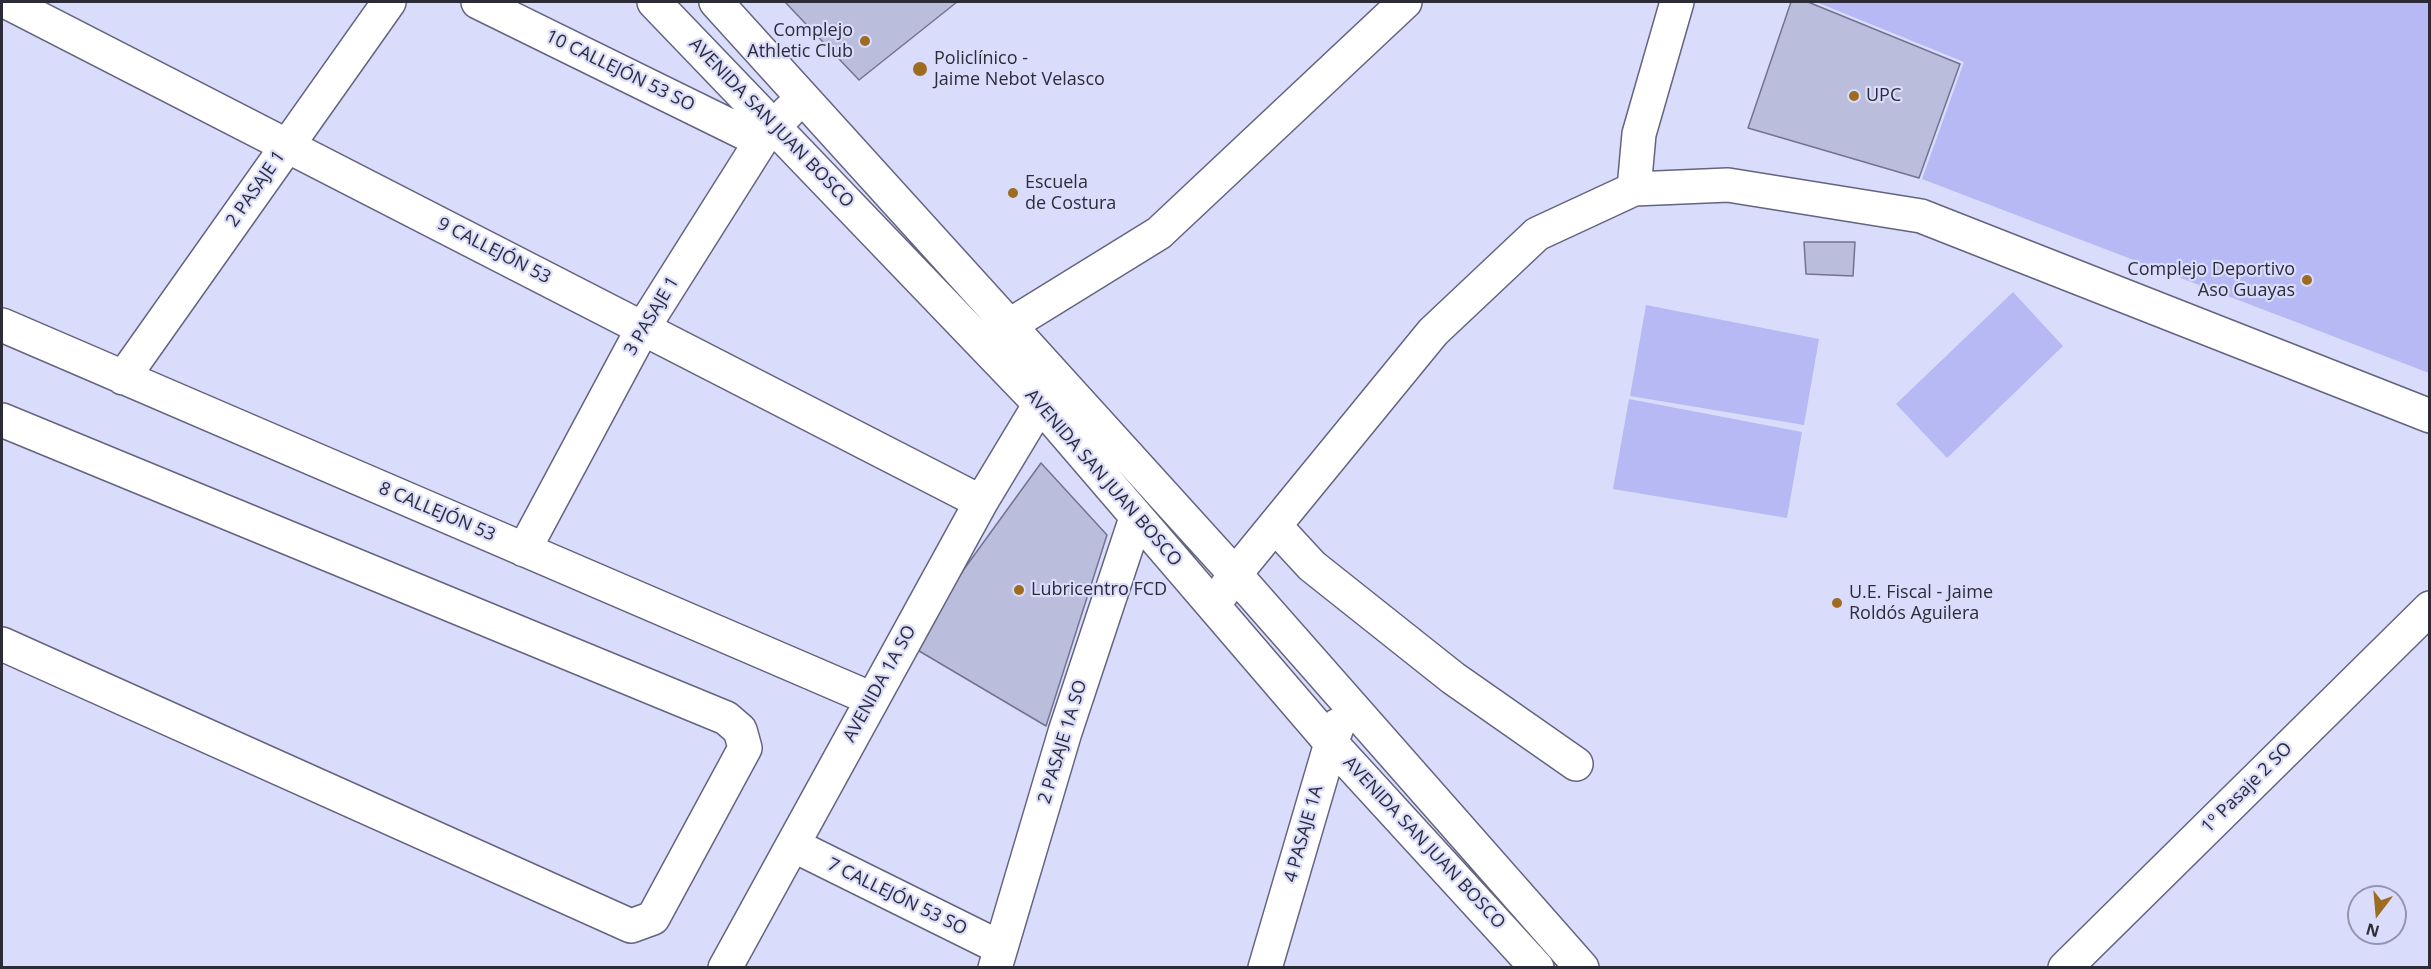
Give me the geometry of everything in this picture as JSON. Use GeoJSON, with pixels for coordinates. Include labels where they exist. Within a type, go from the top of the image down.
{"type":"FeatureCollection","features":[{"type":"Feature","properties":{"kind":"street","name":"9 CALLEJÓN 53"},"geometry":{"type":"LineString","coordinates":[[7,2],[981,502]]}},
{"type":"Feature","properties":{"kind":"street","name":"2 PASAJE 1"},"geometry":{"type":"LineString","coordinates":[[123,378],[389,2]]}},
{"type":"Feature","properties":{"kind":"street","name":"10 CALLEJÓN 53 SO"},"geometry":{"type":"LineString","coordinates":[[478,2],[767,134]]}},
{"type":"Feature","properties":{"kind":"street","name":"AVENIDA SAN JUAN BOSCO"},"geometry":{"type":"LineString","coordinates":[[654,2],[767,134],[844,199],[1040,404],[1331,743],[1537,968]]}},
{"type":"Feature","properties":{"kind":"street","name":"AVENIDA SAN JUAN BOSCO"},"geometry":{"type":"LineString","coordinates":[[716,2],[1235,574],[1582,968]]}},
{"type":"Feature","properties":{"kind":"street"},"geometry":{"type":"LineString","coordinates":[[1010,325],[1159,233],[1406,2]]}},
{"type":"Feature","properties":{"kind":"street"},"geometry":{"type":"LineString","coordinates":[[1634,189],[1639,134],[1677,2]]}},
{"type":"Feature","properties":{"kind":"street","name":"3 PASAJE 1"},"geometry":{"type":"LineString","coordinates":[[524,550],[644,328],[767,134],[803,96]]}},
{"type":"Feature","properties":{"kind":"street"},"geometry":{"type":"LineString","coordinates":[[844,199],[875,176]]}},
{"type":"Feature","properties":{"kind":"street"},"geometry":{"type":"LineString","coordinates":[[1214,605],[1235,574],[1433,332],[1537,234],[1634,189],[1728,185],[1921,216],[2430,416]]}},
{"type":"Feature","properties":{"kind":"street","name":"8 CALLEJÓN 53"},"geometry":{"type":"LineString","coordinates":[[2,325],[872,699]]}},
{"type":"Feature","properties":{"kind":"street","name":"AVENIDA 1A SO"},"geometry":{"type":"LineString","coordinates":[[725,968],[981,502],[1040,404]]}},
{"type":"Feature","properties":{"kind":"street"},"geometry":{"type":"LineString","coordinates":[[2,420],[726,718],[740,730],[746,748],[652,918],[631,926],[2,644]]}},
{"type":"Feature","properties":{"kind":"street","name":"2 PASAJE 1A SO"},"geometry":{"type":"LineString","coordinates":[[998,958],[1065,732],[1136,518]]}},
{"type":"Feature","properties":{"kind":"street"},"geometry":{"type":"LineString","coordinates":[[1275,526],[1312,566],[1453,678],[1576,764]]}},
{"type":"Feature","properties":{"kind":"street","name":"1º Pasaje 2 SO"},"geometry":{"type":"LineString","coordinates":[[2065,968],[2430,608]]}},
{"type":"Feature","properties":{"kind":"street","name":"4 PASAJE 1A"},"geometry":{"type":"LineString","coordinates":[[1265,968],[1331,743],[1348,701]]}},
{"type":"Feature","properties":{"kind":"street","name":"7 CALLEJÓN 53 SO"},"geometry":{"type":"LineString","coordinates":[[794,845],[998,958]]}},
{"type":"Feature","properties":{"kind":"street"},"geometry":{"type":"LineString","coordinates":[[1504,968],[1518,895]]}},
{"type":"Feature","properties":{"kind":"shaded area","name":"Complejo Deportivo Aso Guayas"},"geometry":{"type":"Polygon","coordinates":[[[1816,2],[2429,2],[2429,373],[1922,179],[1964,62],[1816,2]]]}},
{"type":"Feature","properties":{"kind":"shaded area"},"geometry":{"type":"Polygon","coordinates":[[[2013,292],[2063,346],[1947,458],[1896,404],[2013,292]]]}},
{"type":"Feature","properties":{"kind":"shaded area"},"geometry":{"type":"Polygon","coordinates":[[[1646,305],[1819,339],[1804,425],[1630,396],[1646,305]]]}},
{"type":"Feature","properties":{"kind":"shaded area"},"geometry":{"type":"Polygon","coordinates":[[[1629,399],[1802,432],[1787,518],[1613,489],[1629,399]]]}},
{"type":"Feature","properties":{"kind":"building","name":"Complejo Athletic Club"},"geometry":{"type":"Polygon","coordinates":[[[785,2],[957,2],[859,80],[785,2]]]}},
{"type":"Feature","properties":{"kind":"building","name":"UPC"},"geometry":{"type":"Polygon","coordinates":[[[1791,2],[1808,2],[1960,64],[1919,178],[1748,128],[1791,2]]]}},
{"type":"Feature","properties":{"kind":"building"},"geometry":{"type":"Polygon","coordinates":[[[1804,242],[1855,242],[1853,276],[1806,274],[1804,242]]]}},
{"type":"Feature","properties":{"kind":"building","name":"Lubricentro FCD"},"geometry":{"type":"Polygon","coordinates":[[[1041,463],[1107,535],[1046,726],[909,645],[1041,463]]]}},
{"type":"Feature","properties":{"kind":"place","name":"Complejo Athletic Club"},"geometry":{"type":"Point","coordinates":[865,41]}},
{"type":"Feature","properties":{"kind":"place","name":"Policlínico - Jaime Nebot Velasco"},"geometry":{"type":"Point","coordinates":[920,69]}},
{"type":"Feature","properties":{"kind":"place","name":"UPC"},"geometry":{"type":"Point","coordinates":[1854,96]}},
{"type":"Feature","properties":{"kind":"place","name":"Escuela de Costura"},"geometry":{"type":"Point","coordinates":[1013,193]}},
{"type":"Feature","properties":{"kind":"place","name":"Complejo Deportivo Aso Guayas"},"geometry":{"type":"Point","coordinates":[2307,280]}},
{"type":"Feature","properties":{"kind":"place","name":"Lubricentro FCD"},"geometry":{"type":"Point","coordinates":[1019,590]}},
{"type":"Feature","properties":{"kind":"place","name":"U.E. Fiscal - Jaime Roldós Aguilera"},"geometry":{"type":"Point","coordinates":[1837,603]}}]}
